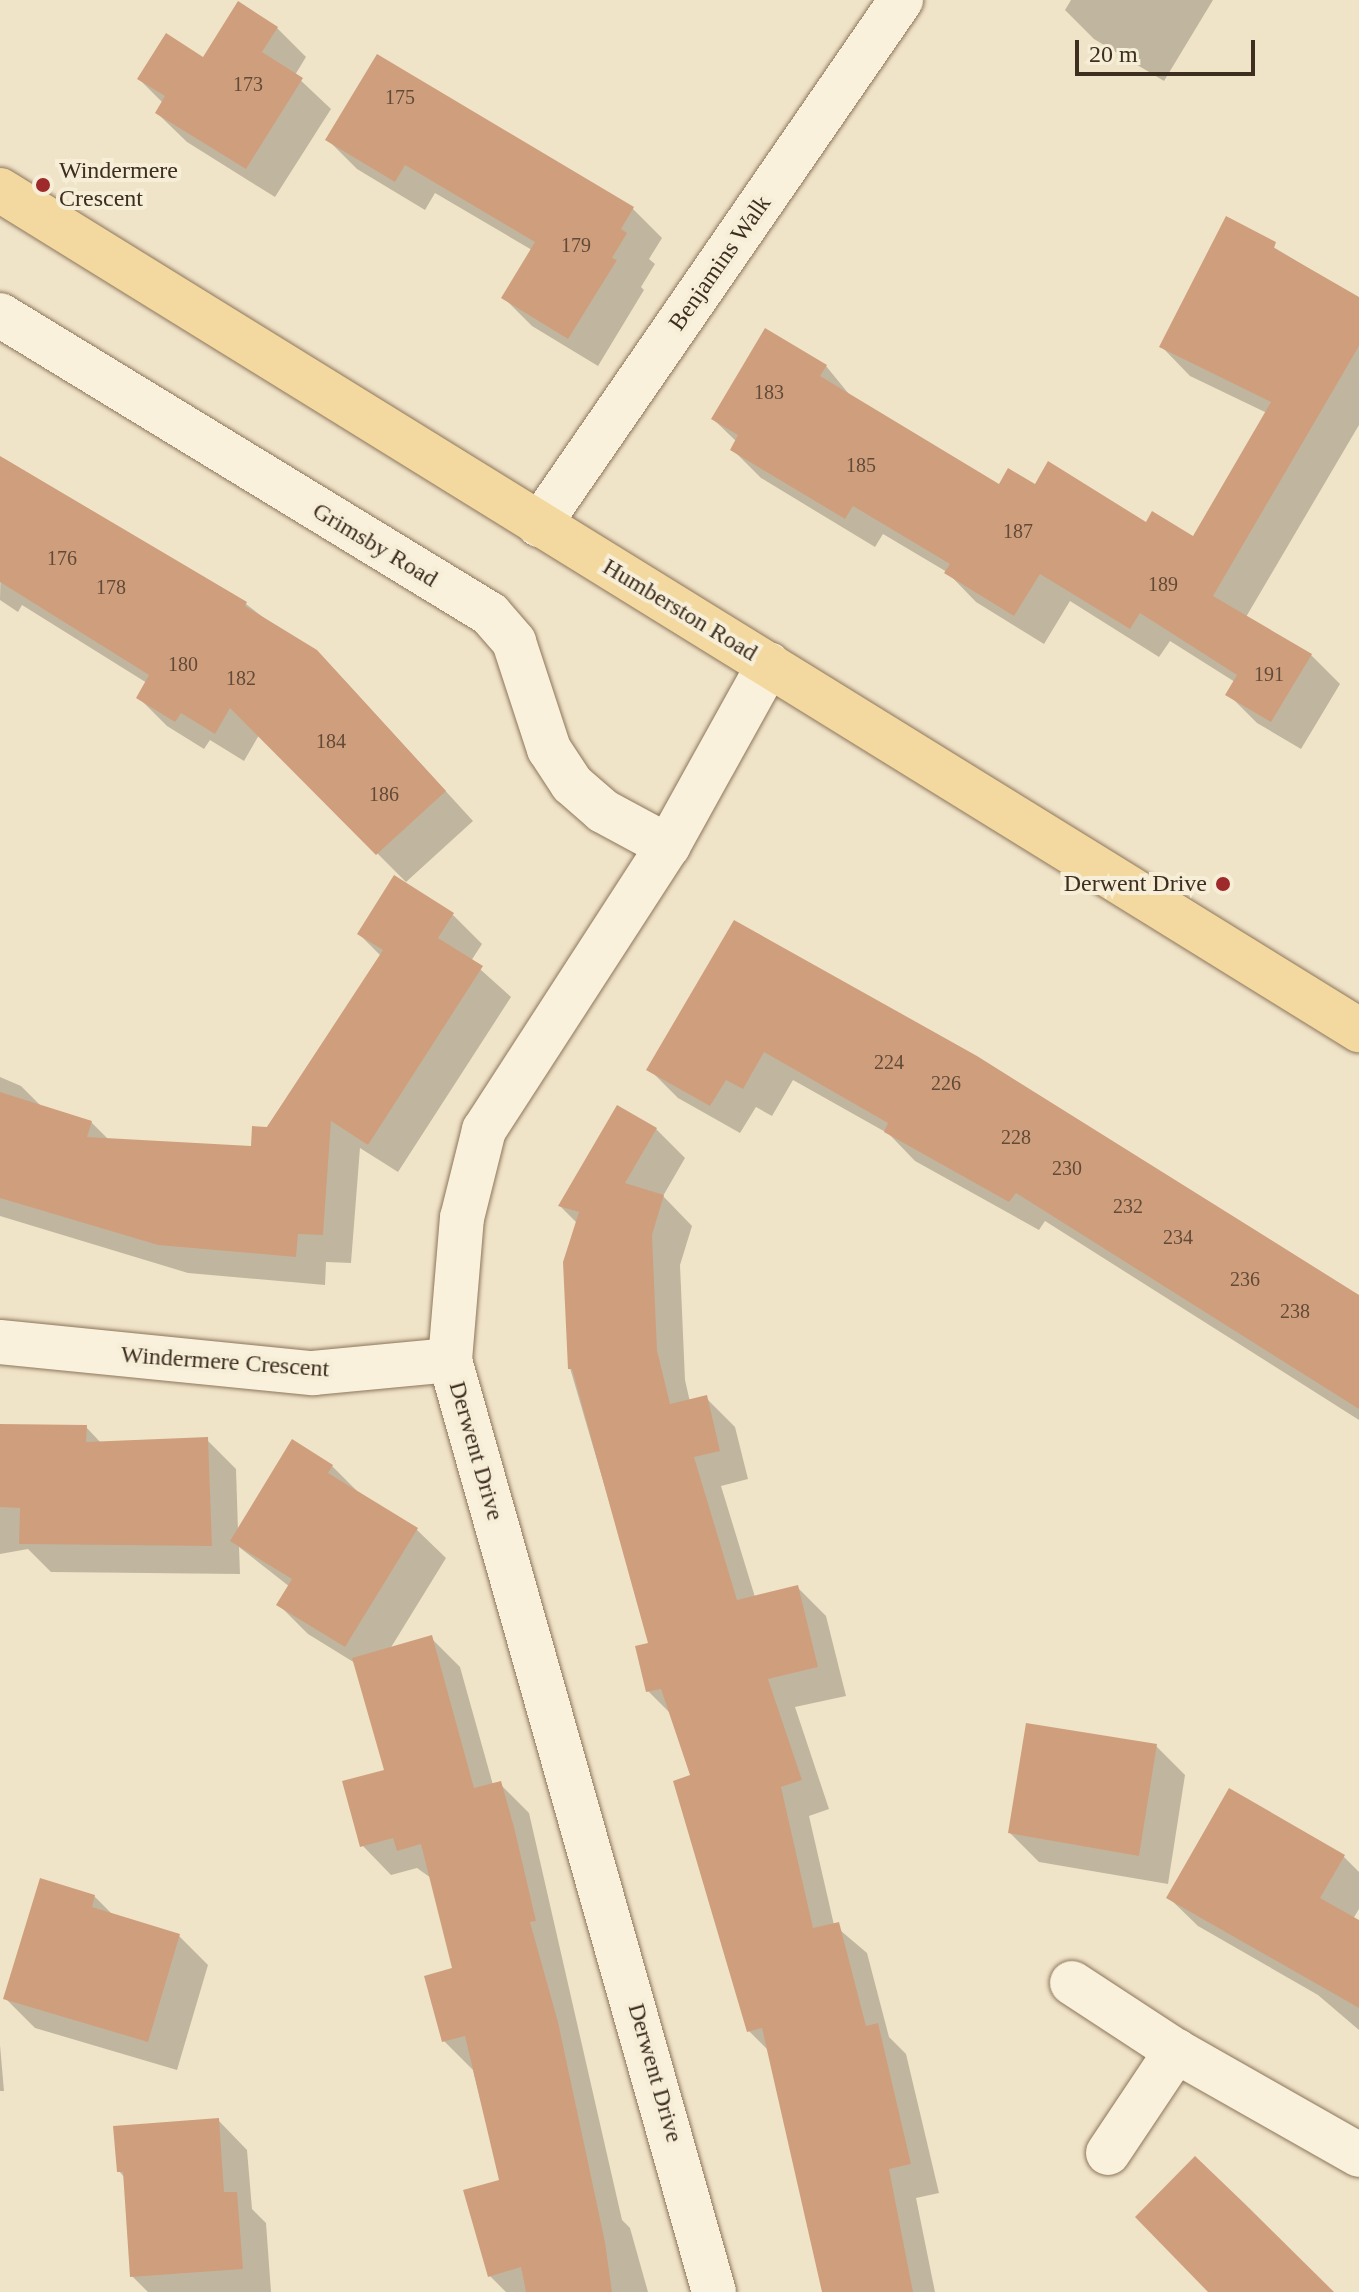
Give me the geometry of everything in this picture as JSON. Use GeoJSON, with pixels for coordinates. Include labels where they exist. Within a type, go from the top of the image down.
{"type":"FeatureCollection","features":[{"type":"Feature","properties":{"kind":"main road","name":"Humberston Road"},"geometry":{"type":"LineString","coordinates":[[0,190],[1359,1030]]}},
{"type":"Feature","properties":{"kind":"street","name":"Benjamins Walk"},"geometry":{"type":"LineString","coordinates":[[539,525],[901,0]]}},
{"type":"Feature","properties":{"kind":"street","name":"Grimsby Road"},"geometry":{"type":"LineString","coordinates":[[0,315],[490,614],[514,642],[549,749],[572,784],[603,811],[668,846]]}},
{"type":"Feature","properties":{"kind":"street","name":"Derwent Drive"},"geometry":{"type":"LineString","coordinates":[[714,2292],[450,1360],[462,1218],[484,1130],[668,846],[769,664]]}},
{"type":"Feature","properties":{"kind":"street","name":"Windermere Crescent"},"geometry":{"type":"LineString","coordinates":[[0,1342],[313,1373],[450,1360]]}},
{"type":"Feature","properties":{"kind":"street"},"geometry":{"type":"LineString","coordinates":[[1072,1983],[1176,2051],[1359,2155]]}},
{"type":"Feature","properties":{"kind":"street"},"geometry":{"type":"LineString","coordinates":[[1108,2153],[1176,2051]]}},
{"type":"Feature","properties":{"kind":"building"},"geometry":{"type":"Polygon","coordinates":[[[238,1],[278,27],[262,52],[303,78],[246,169],[155,113],[165,96],[137,79],[166,33],[203,57],[238,1]]]}},
{"type":"Feature","properties":{"kind":"building"},"geometry":{"type":"Polygon","coordinates":[[[377,54],[634,207],[621,229],[627,233],[612,258],[617,260],[568,339],[501,298],[535,242],[405,165],[395,182],[325,140],[377,54]]]}},
{"type":"Feature","properties":{"kind":"building"},"geometry":{"type":"Polygon","coordinates":[[[1226,216],[1276,242],[1274,248],[1359,297],[1359,346],[1213,596],[1312,654],[1271,722],[1225,695],[1237,675],[1140,613],[1130,629],[1040,574],[1014,616],[944,573],[950,564],[853,506],[845,519],[730,450],[738,435],[711,419],[765,328],[827,365],[820,376],[999,484],[1008,468],[1035,484],[1048,461],[1146,522],[1152,511],[1193,536],[1271,402],[1159,347],[1226,216]]]}},
{"type":"Feature","properties":{"kind":"building"},"geometry":{"type":"Polygon","coordinates":[[[0,456],[247,602],[245,606],[317,650],[446,791],[376,855],[230,708],[215,734],[181,713],[175,722],[136,698],[149,675],[0,582],[0,456]]]}},
{"type":"Feature","properties":{"kind":"building"},"geometry":{"type":"Polygon","coordinates":[[[394,875],[454,913],[438,938],[483,966],[368,1145],[331,1121],[323,1235],[298,1234],[296,1257],[158,1245],[0,1198],[0,1092],[92,1121],[87,1137],[251,1146],[252,1126],[267,1127],[383,950],[357,934],[394,875]]]}},
{"type":"Feature","properties":{"kind":"building"},"geometry":{"type":"Polygon","coordinates":[[[734,920],[977,1056],[1359,1295],[1359,1409],[1016,1193],[1009,1202],[884,1132],[888,1123],[764,1052],[743,1089],[726,1080],[710,1106],[646,1070],[734,920]]]}},
{"type":"Feature","properties":{"kind":"building"},"geometry":{"type":"Polygon","coordinates":[[[617,1105],[657,1128],[625,1183],[664,1195],[652,1235],[657,1350],[670,1404],[707,1395],[720,1451],[694,1457],[737,1600],[798,1585],[818,1667],[768,1679],[802,1780],[781,1787],[813,1928],[839,1922],[866,2026],[878,2023],[911,2164],[889,2169],[913,2292],[822,2292],[762,2028],[747,2032],[673,1781],[690,1775],[661,1689],[646,1692],[635,1646],[648,1643],[572,1369],[568,1369],[563,1262],[579,1212],[558,1206],[617,1105]]]}},
{"type":"Feature","properties":{"kind":"building"},"geometry":{"type":"Polygon","coordinates":[[[0,1424],[87,1425],[86,1442],[208,1437],[212,1546],[19,1544],[20,1508],[0,1507],[0,1424]]]}},
{"type":"Feature","properties":{"kind":"building"},"geometry":{"type":"Polygon","coordinates":[[[292,1439],[333,1465],[328,1473],[418,1528],[345,1647],[276,1605],[292,1579],[230,1541],[292,1439]]]}},
{"type":"Feature","properties":{"kind":"building"},"geometry":{"type":"Polygon","coordinates":[[[432,1635],[474,1788],[501,1781],[514,1827],[536,1921],[530,1922],[558,2022],[605,2242],[612,2292],[526,2292],[521,2267],[488,2277],[463,2190],[499,2180],[465,2036],[442,2042],[424,1976],[452,1968],[421,1844],[397,1851],[393,1838],[360,1847],[342,1781],[384,1770],[352,1658],[432,1635]]]}},
{"type":"Feature","properties":{"kind":"building"},"geometry":{"type":"Polygon","coordinates":[[[1026,1723],[1157,1744],[1139,1856],[1008,1833],[1026,1723]]]}},
{"type":"Feature","properties":{"kind":"building"},"geometry":{"type":"Polygon","coordinates":[[[1229,1788],[1345,1855],[1320,1898],[1359,1920],[1359,2008],[1166,1898],[1229,1788]]]}},
{"type":"Feature","properties":{"kind":"building"},"geometry":{"type":"Polygon","coordinates":[[[40,1878],[95,1895],[92,1907],[180,1934],[148,2042],[3,1999],[40,1878]]]}},
{"type":"Feature","properties":{"kind":"building"},"geometry":{"type":"Polygon","coordinates":[[[219,2118],[224,2192],[237,2192],[243,2269],[130,2277],[123,2172],[117,2172],[113,2126],[219,2118]]]}},
{"type":"Feature","properties":{"kind":"building"},"geometry":{"type":"Polygon","coordinates":[[[1195,2156],[1334,2292],[1208,2292],[1135,2217],[1195,2156]]]}},
{"type":"Feature","properties":{"kind":"place","name":"Windermere Crescent"},"geometry":{"type":"Point","coordinates":[43,185]}},
{"type":"Feature","properties":{"kind":"place","name":"Derwent Drive"},"geometry":{"type":"Point","coordinates":[1223,884]}}]}
